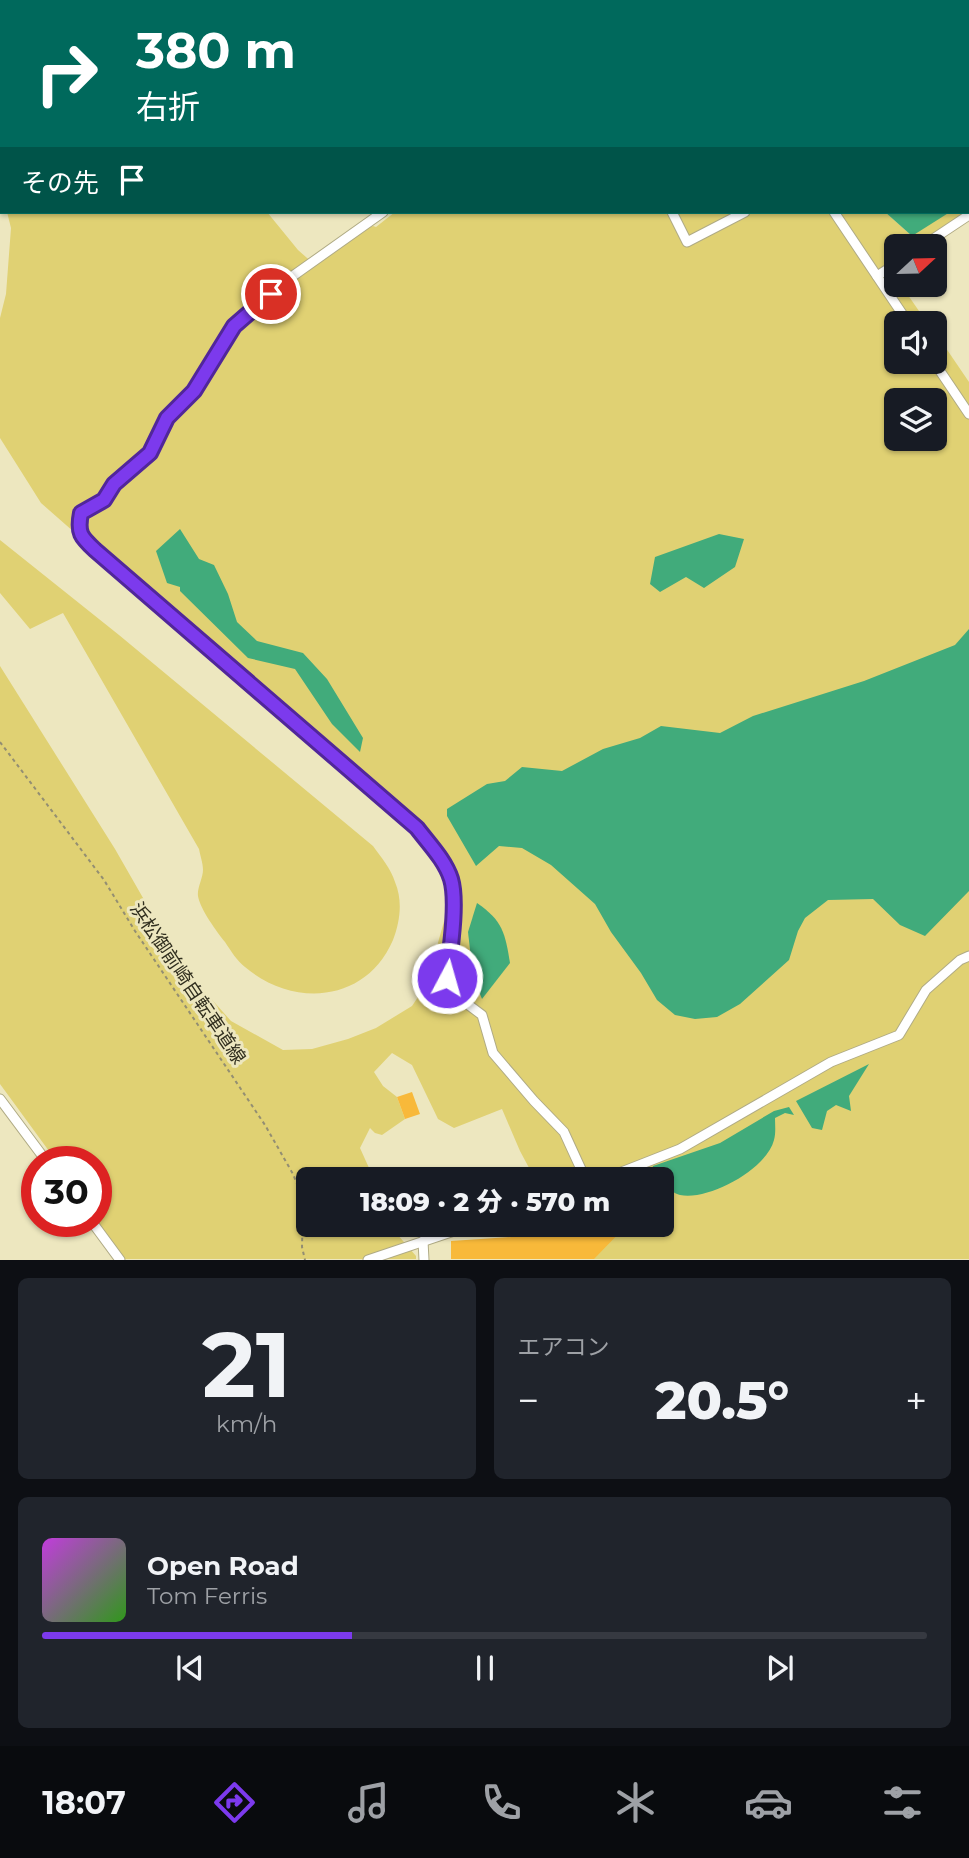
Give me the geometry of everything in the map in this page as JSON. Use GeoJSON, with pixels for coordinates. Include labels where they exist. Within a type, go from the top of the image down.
{"type":"FeatureCollection","features":[{"type":"Feature","properties":{"kind":"street"},"geometry":{"type":"LineString","coordinates":[[380,214],[290,278],[234,326],[194,391],[167,418],[150,453],[114,484],[104,500],[81,513],[78,528],[80,536],[89,545],[417,828],[452,880],[453,920],[447,978],[454,994],[482,1015],[493,1053],[564,1132],[580,1167]]}},
{"type":"Feature","properties":{"kind":"street"},"geometry":{"type":"LineString","coordinates":[[673,214],[687,242],[741,214]]}},
{"type":"Feature","properties":{"kind":"street"},"geometry":{"type":"LineString","coordinates":[[835,214],[900,311]]}},
{"type":"Feature","properties":{"kind":"street"},"geometry":{"type":"LineString","coordinates":[[940,234],[969,215]]}},
{"type":"Feature","properties":{"kind":"street"},"geometry":{"type":"LineString","coordinates":[[877,276],[884,272]]}},
{"type":"Feature","properties":{"kind":"street"},"geometry":{"type":"LineString","coordinates":[[942,374],[969,414]]}},
{"type":"Feature","properties":{"kind":"street"},"geometry":{"type":"LineString","coordinates":[[634,1167],[680,1149],[831,1062],[899,1035],[926,990],[960,960],[969,956]]}},
{"type":"Feature","properties":{"kind":"street"},"geometry":{"type":"LineString","coordinates":[[0,1099],[35,1146]]}},
{"type":"Feature","properties":{"kind":"street"},"geometry":{"type":"LineString","coordinates":[[103,1237],[120,1259]]}},
{"type":"Feature","properties":{"kind":"street"},"geometry":{"type":"LineString","coordinates":[[368,1259],[436,1237]]}},
{"type":"Feature","properties":{"kind":"street"},"geometry":{"type":"LineString","coordinates":[[424,1241],[424,1259]]}},
{"type":"Feature","properties":{"kind":"path","name":"浜松御前崎自転車道線"},"geometry":{"type":"LineString","coordinates":[[0,742],[104,880],[135,931],[265,1125],[300,1191],[303,1203],[302,1247],[305,1259]]}},
{"type":"Feature","properties":{"kind":"shaded area"},"geometry":{"type":"Polygon","coordinates":[[[8,214],[269,214],[298,250],[315,265],[363,230],[376,227],[392,214],[887,214],[910,234],[884,234],[884,298],[910,298],[919,311],[884,311],[884,374],[947,374],[947,350],[969,382],[969,1259],[538,1259],[552,1237],[674,1237],[674,1167],[529,1167],[502,1109],[454,1128],[438,1119],[412,1065],[392,1053],[374,1072],[383,1086],[397,1097],[405,1119],[382,1135],[370,1128],[360,1148],[369,1167],[296,1167],[296,1237],[400,1237],[416,1259],[123,1259],[108,1237],[112,1237],[112,1146],[45,1146],[0,1084],[0,666],[115,849],[182,966],[231,1021],[283,1050],[312,1049],[348,1039],[376,1028],[412,1006],[426,985],[456,879],[429,844],[41,503],[0,438],[0,318],[6,294],[11,228],[8,214]]]}},
{"type":"Feature","properties":{"kind":"shaded area"},"geometry":{"type":"Polygon","coordinates":[[[887,214],[947,214],[915,234],[910,234],[887,214]]]}},
{"type":"Feature","properties":{"kind":"shaded area"},"geometry":{"type":"Polygon","coordinates":[[[945,214],[966,214],[938,234],[913,234],[945,214]]]}},
{"type":"Feature","properties":{"kind":"shaded area"},"geometry":{"type":"Polygon","coordinates":[[[180,529],[199,559],[214,565],[228,594],[237,622],[257,641],[303,653],[327,679],[363,738],[360,752],[332,724],[295,669],[248,658],[180,591],[180,587],[167,583],[156,551],[180,529]]]}},
{"type":"Feature","properties":{"kind":"shaded area"},"geometry":{"type":"Polygon","coordinates":[[[719,534],[744,539],[735,567],[704,588],[686,577],[660,592],[650,584],[655,557],[719,534]]]}},
{"type":"Feature","properties":{"kind":"shaded area"},"geometry":{"type":"Polygon","coordinates":[[[0,540],[373,846],[393,877],[400,911],[393,940],[381,961],[365,977],[347,987],[306,993],[285,989],[264,980],[237,959],[199,901],[203,870],[199,849],[63,613],[30,629],[0,593],[0,540]]]}},
{"type":"Feature","properties":{"kind":"shaded area"},"geometry":{"type":"Polygon","coordinates":[[[969,629],[969,891],[925,936],[900,925],[873,899],[828,900],[805,918],[789,960],[740,1004],[717,1017],[695,1019],[675,1015],[657,1000],[595,904],[551,865],[522,848],[499,846],[476,866],[447,816],[447,809],[487,784],[505,781],[522,767],[562,771],[603,749],[640,738],[661,726],[720,733],[753,716],[864,681],[955,645],[969,629]]]}},
{"type":"Feature","properties":{"kind":"shaded area"},"geometry":{"type":"Polygon","coordinates":[[[477,903],[498,922],[510,963],[482,999],[473,976],[468,932],[477,903]]]}},
{"type":"Feature","properties":{"kind":"shaded area"},"geometry":{"type":"Polygon","coordinates":[[[869,1064],[849,1096],[851,1111],[836,1105],[827,1111],[822,1130],[812,1128],[796,1101],[869,1064]]]}},
{"type":"Feature","properties":{"kind":"shaded area"},"geometry":{"type":"Polygon","coordinates":[[[789,1107],[794,1115],[785,1113],[775,1118],[774,1140],[769,1151],[749,1172],[721,1188],[692,1196],[680,1195],[674,1192],[674,1167],[653,1167],[720,1143],[774,1111],[789,1107]]]}},
{"type":"Feature","properties":{"kind":"building"},"geometry":{"type":"Polygon","coordinates":[[[412,1092],[420,1114],[405,1119],[397,1097],[412,1092]]]}},
{"type":"Feature","properties":{"kind":"building"},"geometry":{"type":"Polygon","coordinates":[[[511,1237],[615,1237],[594,1259],[451,1259],[451,1241],[511,1237]]]}},
{"type":"Feature","properties":{"kind":"route"},"geometry":{"type":"LineString","coordinates":[[271,294],[234,326],[194,391],[167,418],[150,453],[114,484],[104,500],[81,513],[78,528],[80,536],[417,828],[452,880],[453,920],[447,978]]}}]}
